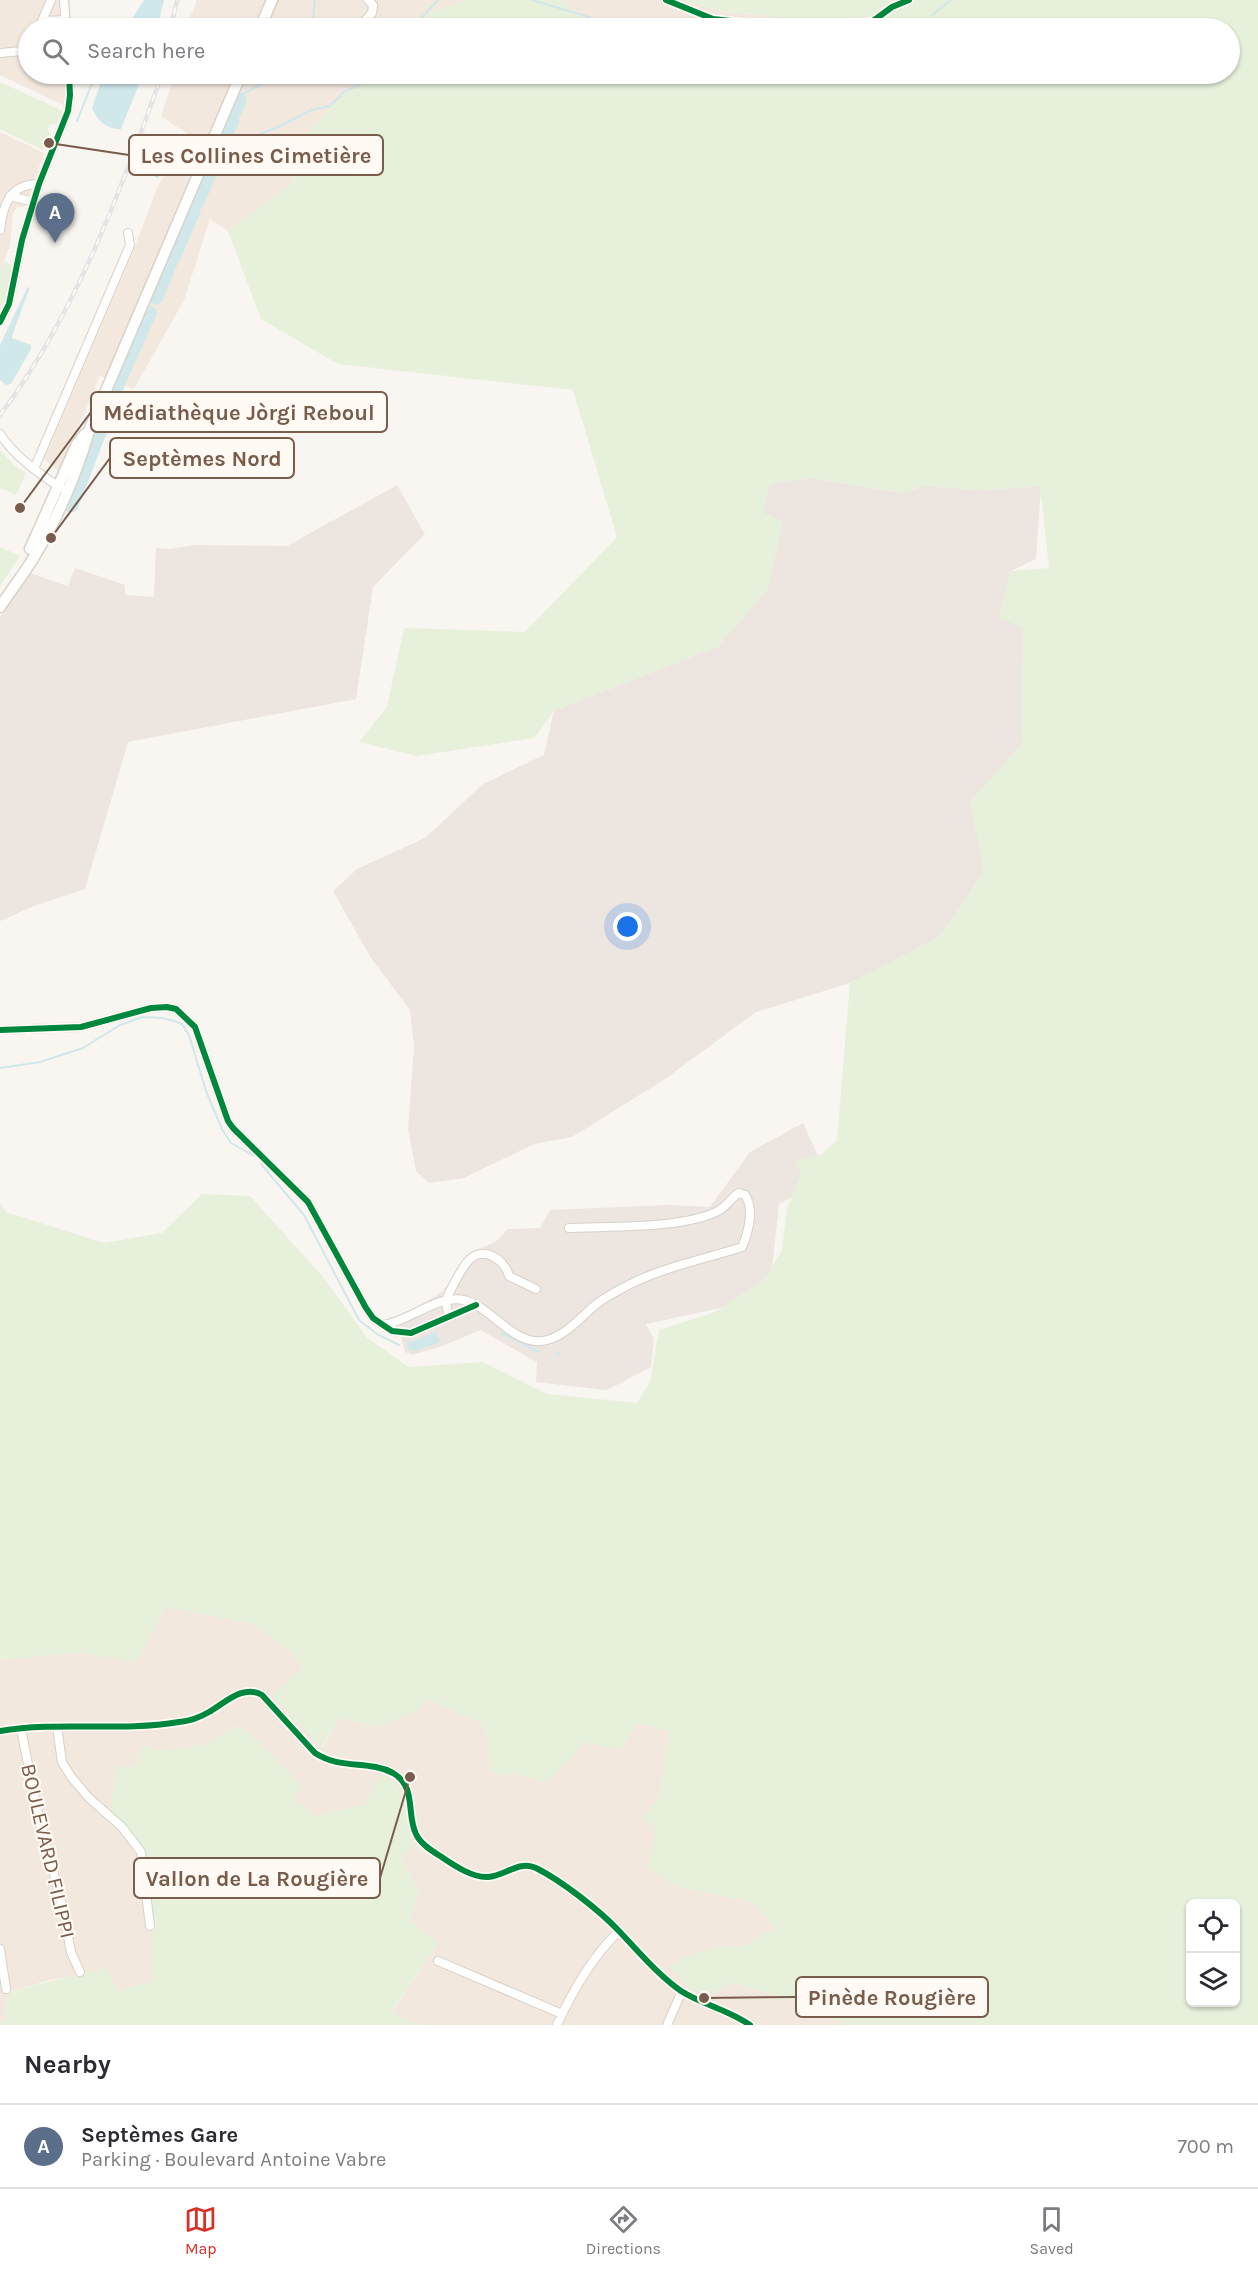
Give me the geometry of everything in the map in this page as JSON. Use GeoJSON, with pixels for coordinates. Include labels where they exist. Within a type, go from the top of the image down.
{"type":"FeatureCollection","features":[{"type":"Feature","properties":{"kind":"main road"},"geometry":{"type":"LineString","coordinates":[[264,18],[272,0]]}},
{"type":"Feature","properties":{"kind":"main road"},"geometry":{"type":"LineString","coordinates":[[0,594],[34,544],[84,447],[90,428],[237,84]]}},
{"type":"Feature","properties":{"kind":"main road"},"geometry":{"type":"LineString","coordinates":[[0,607],[34,557],[63,489]]}},
{"type":"Feature","properties":{"kind":"street"},"geometry":{"type":"LineString","coordinates":[[44,18],[51,0]]}},
{"type":"Feature","properties":{"kind":"street"},"geometry":{"type":"LineString","coordinates":[[64,0],[66,18]]}},
{"type":"Feature","properties":{"kind":"street"},"geometry":{"type":"LineString","coordinates":[[368,0],[373,5],[372,14],[368,18]]}},
{"type":"Feature","properties":{"kind":"street"},"geometry":{"type":"LineString","coordinates":[[666,0],[711,18]]}},
{"type":"Feature","properties":{"kind":"street"},"geometry":{"type":"LineString","coordinates":[[877,18],[892,7],[909,0]]}},
{"type":"Feature","properties":{"kind":"street"},"geometry":{"type":"LineString","coordinates":[[0,54],[18,52]]}},
{"type":"Feature","properties":{"kind":"street"},"geometry":{"type":"LineString","coordinates":[[0,322],[9,304],[22,240],[39,184],[68,111],[69,84]]}},
{"type":"Feature","properties":{"kind":"street"},"geometry":{"type":"LineString","coordinates":[[0,230],[2,212],[10,196],[16,189],[29,184],[39,184]]}},
{"type":"Feature","properties":{"kind":"street"},"geometry":{"type":"LineString","coordinates":[[10,196],[34,202]]}},
{"type":"Feature","properties":{"kind":"street"},"geometry":{"type":"LineString","coordinates":[[34,469],[130,245],[128,233]]}},
{"type":"Feature","properties":{"kind":"street"},"geometry":{"type":"LineString","coordinates":[[0,434],[7,444],[34,469],[63,489]]}},
{"type":"Feature","properties":{"kind":"street"},"geometry":{"type":"LineString","coordinates":[[0,1030],[81,1028],[152,1008],[167,1007],[183,1014],[195,1027],[228,1120],[233,1128],[308,1202],[373,1318],[392,1331],[411,1333],[476,1305]]}},
{"type":"Feature","properties":{"kind":"street"},"geometry":{"type":"LineString","coordinates":[[383,1325],[409,1317],[446,1300],[465,1300],[476,1305],[501,1325],[529,1340],[536,1342],[555,1338],[597,1304],[643,1278],[742,1248],[747,1237],[750,1201],[746,1195],[739,1193],[721,1210],[705,1217],[679,1223],[569,1228]]}},
{"type":"Feature","properties":{"kind":"street"},"geometry":{"type":"LineString","coordinates":[[449,1317],[446,1300],[469,1260],[477,1255],[497,1258],[506,1265],[509,1276],[536,1289]]}},
{"type":"Feature","properties":{"kind":"street"},"geometry":{"type":"LineString","coordinates":[[0,1731],[57,1727],[156,1726],[201,1716],[240,1693],[255,1691],[262,1695],[315,1753],[325,1759],[394,1773],[404,1783],[409,1793],[415,1834],[449,1862],[473,1875],[486,1877],[495,1876],[517,1867],[532,1866],[603,1916],[646,1960],[682,1991],[750,2025]]}},
{"type":"Feature","properties":{"kind":"street"},"geometry":{"type":"LineString","coordinates":[[57,1727],[62,1762],[72,1778],[89,1798],[122,1827],[141,1852],[150,1926]]}},
{"type":"Feature","properties":{"kind":"street","name":"BOULEVARD FILIPPI"},"geometry":{"type":"LineString","coordinates":[[21,1730],[38,1814],[61,1901],[71,1952],[80,1972]]}},
{"type":"Feature","properties":{"kind":"street"},"geometry":{"type":"LineString","coordinates":[[557,2025],[607,1942],[619,1931]]}},
{"type":"Feature","properties":{"kind":"street"},"geometry":{"type":"LineString","coordinates":[[0,1949],[6,1989]]}},
{"type":"Feature","properties":{"kind":"street"},"geometry":{"type":"LineString","coordinates":[[438,1961],[562,2014]]}},
{"type":"Feature","properties":{"kind":"street"},"geometry":{"type":"LineString","coordinates":[[667,2025],[682,1991]]}},
{"type":"Feature","properties":{"kind":"shaded area"},"geometry":{"type":"Polygon","coordinates":[[[0,0],[70,0],[71,18],[18,18],[18,84],[0,75],[0,0]]]}},
{"type":"Feature","properties":{"kind":"shaded area"},"geometry":{"type":"Polygon","coordinates":[[[197,0],[466,0],[419,18],[190,18],[197,0]]]}},
{"type":"Feature","properties":{"kind":"shaded area"},"geometry":{"type":"Polygon","coordinates":[[[559,0],[681,0],[727,12],[769,15],[769,18],[583,18],[559,0]]]}},
{"type":"Feature","properties":{"kind":"shaded area"},"geometry":{"type":"Polygon","coordinates":[[[19,84],[72,84],[73,110],[19,84]]]}},
{"type":"Feature","properties":{"kind":"shaded area"},"geometry":{"type":"Polygon","coordinates":[[[172,84],[363,84],[346,92],[304,136],[291,185],[228,231],[210,219],[184,300],[134,389],[100,376],[59,472],[44,459],[135,247],[157,188],[195,139],[161,116],[172,84]]]}},
{"type":"Feature","properties":{"kind":"shaded area"},"geometry":{"type":"Polygon","coordinates":[[[0,132],[44,153],[26,206],[18,207],[13,212],[10,245],[0,271],[0,132]]]}},
{"type":"Feature","properties":{"kind":"shaded area"},"geometry":{"type":"Polygon","coordinates":[[[810,478],[902,493],[925,486],[983,490],[1041,486],[1036,559],[1011,571],[999,618],[1023,626],[1022,744],[971,802],[984,872],[939,937],[850,983],[756,1012],[665,1079],[572,1137],[534,1144],[464,1178],[429,1183],[416,1171],[408,1129],[414,1047],[410,1010],[371,958],[333,891],[357,869],[425,838],[483,784],[544,755],[554,711],[719,646],[763,512],[769,484],[810,478]]]}},
{"type":"Feature","properties":{"kind":"shaded area"},"geometry":{"type":"Polygon","coordinates":[[[397,485],[425,534],[373,587],[356,699],[128,742],[85,889],[34,906],[0,921],[0,616],[30,573],[68,586],[75,568],[125,585],[125,595],[154,597],[156,548],[170,549],[194,545],[287,546],[397,485]]]}},
{"type":"Feature","properties":{"kind":"shaded area"},"geometry":{"type":"Polygon","coordinates":[[[803,1123],[828,1178],[779,1204],[772,1268],[758,1289],[720,1308],[646,1324],[654,1339],[651,1367],[607,1390],[536,1382],[537,1362],[480,1330],[445,1345],[413,1355],[405,1352],[399,1316],[410,1312],[443,1291],[470,1253],[495,1242],[508,1229],[540,1228],[550,1210],[668,1205],[710,1207],[750,1152],[803,1123]]]}},
{"type":"Feature","properties":{"kind":"shaded area"},"geometry":{"type":"Polygon","coordinates":[[[166,1607],[250,1623],[292,1652],[302,1667],[322,1748],[340,1718],[378,1727],[427,1699],[479,1722],[487,1732],[491,1774],[515,1774],[546,1782],[584,1741],[621,1749],[637,1723],[669,1731],[659,1798],[642,1820],[656,1827],[678,1887],[752,1902],[775,1929],[745,1945],[709,1949],[707,1996],[731,1983],[791,1999],[848,2025],[421,2025],[391,2013],[438,1943],[409,1919],[419,1892],[400,1856],[410,1837],[406,1805],[364,1805],[315,1816],[294,1801],[237,1726],[206,1745],[161,1750],[143,1746],[134,1768],[117,1766],[135,1838],[148,1877],[153,1935],[152,1982],[118,1990],[110,1979],[76,1976],[51,1980],[7,1992],[5,2023],[0,2022],[0,1660],[79,1652],[136,1661],[166,1607]]]}},
{"type":"Feature","properties":{"kind":"green space"},"geometry":{"type":"Polygon","coordinates":[[[466,0],[559,0],[583,18],[419,18],[466,0]]]}},
{"type":"Feature","properties":{"kind":"green space"},"geometry":{"type":"Polygon","coordinates":[[[681,0],[1258,0],[1258,2025],[848,2025],[791,1999],[731,1983],[707,1996],[686,1985],[669,1966],[709,1949],[745,1945],[775,1929],[752,1902],[678,1887],[648,1868],[656,1827],[641,1820],[659,1797],[669,1731],[638,1723],[621,1749],[584,1742],[546,1782],[515,1774],[491,1774],[487,1732],[479,1722],[427,1699],[418,1711],[378,1727],[340,1718],[321,1748],[272,1695],[302,1667],[292,1652],[250,1623],[166,1607],[136,1662],[79,1652],[0,1660],[0,1203],[6,1212],[104,1243],[162,1233],[202,1194],[250,1196],[324,1278],[367,1338],[409,1367],[483,1362],[547,1394],[637,1403],[650,1382],[659,1330],[715,1312],[764,1280],[782,1250],[787,1209],[801,1174],[795,1160],[822,1154],[837,1140],[850,983],[939,937],[984,872],[970,802],[1022,744],[1023,627],[999,618],[1011,571],[1049,568],[1040,486],[983,490],[925,486],[902,493],[810,478],[770,484],[763,512],[783,522],[768,589],[719,646],[554,711],[534,738],[417,756],[359,742],[387,707],[404,628],[525,632],[617,537],[573,390],[338,364],[261,319],[228,231],[291,185],[304,136],[346,92],[363,84],[1240,84],[1240,18],[769,18],[769,15],[727,12],[681,0]]]}},
{"type":"Feature","properties":{"kind":"green space"},"geometry":{"type":"Polygon","coordinates":[[[0,82],[63,111],[56,125],[50,124],[47,130],[51,134],[43,150],[0,129],[0,82]]]}},
{"type":"Feature","properties":{"kind":"green space"},"geometry":{"type":"Polygon","coordinates":[[[5,261],[12,266],[6,296],[0,309],[0,271],[5,261]]]}},
{"type":"Feature","properties":{"kind":"green space"},"geometry":{"type":"Polygon","coordinates":[[[0,450],[17,468],[26,473],[16,495],[0,488],[0,450]]]}},
{"type":"Feature","properties":{"kind":"green space"},"geometry":{"type":"Polygon","coordinates":[[[0,547],[20,556],[0,586],[0,547]]]}},
{"type":"Feature","properties":{"kind":"green space"},"geometry":{"type":"Polygon","coordinates":[[[238,1726],[258,1741],[302,1786],[295,1801],[315,1816],[364,1805],[382,1774],[401,1790],[407,1825],[416,1844],[400,1856],[419,1892],[409,1919],[438,1943],[391,2012],[421,2025],[0,2025],[0,2022],[5,2023],[7,1992],[106,1968],[118,1990],[152,1982],[153,1935],[144,1853],[111,1813],[116,1766],[134,1768],[143,1746],[161,1750],[205,1745],[238,1726]]]}},
{"type":"Feature","properties":{"kind":"water"},"geometry":{"type":"Polygon","coordinates":[[[144,0],[164,0],[160,18],[132,18],[144,0]]]}},
{"type":"Feature","properties":{"kind":"water"},"geometry":{"type":"Polygon","coordinates":[[[100,84],[139,84],[121,129],[111,128],[103,123],[92,108],[100,84]]]}},
{"type":"Feature","properties":{"kind":"water"},"geometry":{"type":"Polygon","coordinates":[[[30,287],[12,338],[31,345],[31,349],[11,384],[6,385],[0,380],[0,345],[27,288],[30,287]]]}},
{"type":"Feature","properties":{"kind":"water"},"geometry":{"type":"Polygon","coordinates":[[[436,1332],[440,1342],[415,1351],[409,1350],[407,1343],[436,1332]]]}},
{"type":"Feature","properties":{"kind":"waterway"},"geometry":{"type":"LineString","coordinates":[[313,18],[315,0]]}},
{"type":"Feature","properties":{"kind":"waterway"},"geometry":{"type":"LineString","coordinates":[[421,18],[438,0]]}},
{"type":"Feature","properties":{"kind":"waterway"},"geometry":{"type":"LineString","coordinates":[[532,0],[590,18]]}},
{"type":"Feature","properties":{"kind":"waterway"},"geometry":{"type":"LineString","coordinates":[[932,15],[951,0]]}},
{"type":"Feature","properties":{"kind":"waterway"},"geometry":{"type":"LineString","coordinates":[[77,121],[92,84]]}},
{"type":"Feature","properties":{"kind":"waterway"},"geometry":{"type":"LineString","coordinates":[[241,95],[262,84]]}},
{"type":"Feature","properties":{"kind":"waterway"},"geometry":{"type":"LineString","coordinates":[[219,150],[278,127],[311,110],[330,106],[344,92],[360,84]]}},
{"type":"Feature","properties":{"kind":"waterway"},"geometry":{"type":"LineString","coordinates":[[235,110],[239,100]]}},
{"type":"Feature","properties":{"kind":"waterway"},"geometry":{"type":"LineString","coordinates":[[197,202],[232,120]]}},
{"type":"Feature","properties":{"kind":"waterway"},"geometry":{"type":"LineString","coordinates":[[155,136],[144,170],[158,177]]}},
{"type":"Feature","properties":{"kind":"waterway"},"geometry":{"type":"LineString","coordinates":[[173,257],[193,211]]}},
{"type":"Feature","properties":{"kind":"waterway"},"geometry":{"type":"LineString","coordinates":[[156,297],[171,260]]}},
{"type":"Feature","properties":{"kind":"waterway"},"geometry":{"type":"LineString","coordinates":[[71,505],[119,380],[149,313]]}},
{"type":"Feature","properties":{"kind":"waterway"},"geometry":{"type":"LineString","coordinates":[[0,1068],[40,1062],[83,1048],[120,1025],[143,1017],[174,1021],[182,1024],[189,1035],[206,1091],[222,1129],[231,1143],[254,1156]]}},
{"type":"Feature","properties":{"kind":"waterway"},"geometry":{"type":"LineString","coordinates":[[261,1164],[304,1215],[359,1320],[377,1334],[399,1345]]}},
{"type":"Feature","properties":{"kind":"waterway"},"geometry":{"type":"LineString","coordinates":[[502,1333],[539,1352]]}},
{"type":"Feature","properties":{"kind":"waterway"},"geometry":{"type":"LineString","coordinates":[[557,1354],[561,1352]]}},
{"type":"Feature","properties":{"kind":"railway"},"geometry":{"type":"LineString","coordinates":[[173,18],[177,0]]}},
{"type":"Feature","properties":{"kind":"railway"},"geometry":{"type":"LineString","coordinates":[[0,415],[27,376],[74,294],[130,163],[158,84]]}},
{"type":"Feature","properties":{"kind":"cycle path"},"geometry":{"type":"LineString","coordinates":[[666,0],[711,18]]}},
{"type":"Feature","properties":{"kind":"cycle path"},"geometry":{"type":"LineString","coordinates":[[877,18],[892,7],[909,0]]}},
{"type":"Feature","properties":{"kind":"cycle path"},"geometry":{"type":"LineString","coordinates":[[0,322],[9,304],[22,240],[39,184],[68,111],[69,84]]}},
{"type":"Feature","properties":{"kind":"cycle path"},"geometry":{"type":"LineString","coordinates":[[0,1030],[81,1027],[151,1008],[176,1009],[195,1027],[228,1121],[308,1202],[373,1318],[392,1331],[411,1333],[476,1305]]}},
{"type":"Feature","properties":{"kind":"cycle path"},"geometry":{"type":"LineString","coordinates":[[0,1731],[22,1728],[134,1726],[183,1722],[202,1716],[241,1693],[255,1692],[262,1695],[315,1753],[335,1761],[384,1769],[400,1779],[408,1793],[416,1834],[421,1842],[432,1851],[464,1871],[482,1877],[494,1876],[518,1867],[536,1868],[580,1896],[619,1931],[656,1970],[681,1991],[750,2025]]}},
{"type":"Feature","properties":{"kind":"place","name":"Les Collines Cimetière"},"geometry":{"type":"Point","coordinates":[49,143]}},
{"type":"Feature","properties":{"kind":"place","name":"Septèmes Gare"},"geometry":{"type":"Point","coordinates":[55,243]}},
{"type":"Feature","properties":{"kind":"place","name":"Médiathèque Jòrgi Reboul"},"geometry":{"type":"Point","coordinates":[20,508]}},
{"type":"Feature","properties":{"kind":"place","name":"Septèmes Nord"},"geometry":{"type":"Point","coordinates":[51,538]}},
{"type":"Feature","properties":{"kind":"place","name":"Vallon de La Rougière"},"geometry":{"type":"Point","coordinates":[410,1777]}},
{"type":"Feature","properties":{"kind":"place","name":"Pinède Rougière"},"geometry":{"type":"Point","coordinates":[704,1998]}}]}
